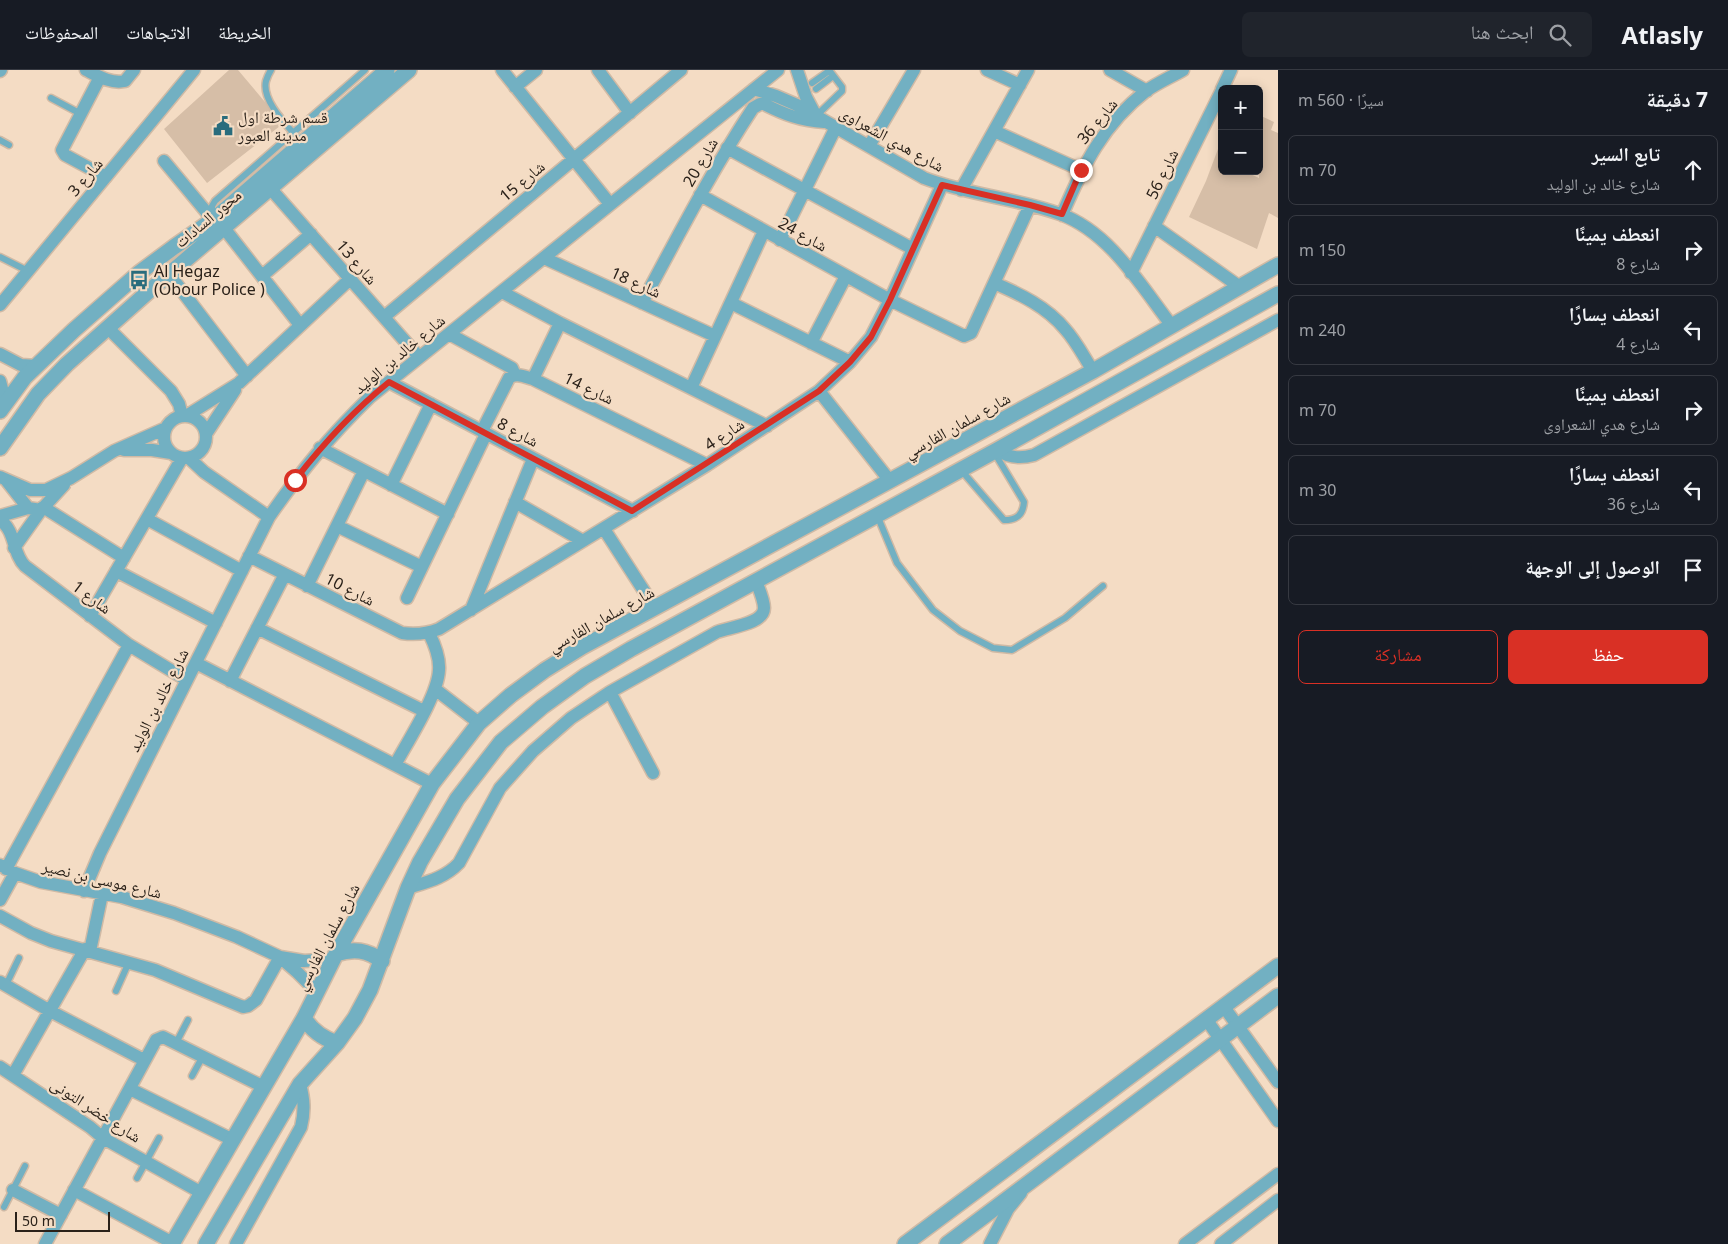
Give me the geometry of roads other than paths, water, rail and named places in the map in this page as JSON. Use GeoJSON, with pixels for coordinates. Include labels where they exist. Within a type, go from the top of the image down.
{"type":"FeatureCollection","features":[{"type":"Feature","properties":{"kind":"street"},"geometry":{"type":"LineString","coordinates":[[86,70],[118,83],[126,81],[134,70]]}},
{"type":"Feature","properties":{"kind":"street","name":"شارع 3"},"geometry":{"type":"LineString","coordinates":[[0,305],[194,70]]}},
{"type":"Feature","properties":{"kind":"street","name":"محور السادات"},"geometry":{"type":"LineString","coordinates":[[0,448],[38,394],[67,364],[185,261],[298,138],[387,70]]}},
{"type":"Feature","properties":{"kind":"street","name":"محور السادات"},"geometry":{"type":"LineString","coordinates":[[2,408],[17,387],[37,366],[74,330],[140,273],[174,246],[218,224],[270,188],[410,70]]}},
{"type":"Feature","properties":{"kind":"street"},"geometry":{"type":"LineString","coordinates":[[502,70],[610,204]]}},
{"type":"Feature","properties":{"kind":"street"},"geometry":{"type":"LineString","coordinates":[[516,87],[536,70]]}},
{"type":"Feature","properties":{"kind":"street"},"geometry":{"type":"LineString","coordinates":[[598,70],[630,112]]}},
{"type":"Feature","properties":{"kind":"street","name":"شارع 15"},"geometry":{"type":"LineString","coordinates":[[384,317],[681,70]]}},
{"type":"Feature","properties":{"kind":"street","name":"شارع خالد بن الوليد"},"geometry":{"type":"LineString","coordinates":[[84,891],[100,854],[269,517],[320,448],[344,422],[419,357],[778,70]]}},
{"type":"Feature","properties":{"kind":"street","name":"شارع هدي الشعراوى"},"geometry":{"type":"LineString","coordinates":[[797,70],[806,97],[826,122]]}},
{"type":"Feature","properties":{"kind":"street"},"geometry":{"type":"LineString","coordinates":[[869,146],[914,70]]}},
{"type":"Feature","properties":{"kind":"street"},"geometry":{"type":"LineString","coordinates":[[987,70],[1020,85]]}},
{"type":"Feature","properties":{"kind":"street"},"geometry":{"type":"LineString","coordinates":[[961,190],[1028,70]]}},
{"type":"Feature","properties":{"kind":"street"},"geometry":{"type":"LineString","coordinates":[[1110,70],[1147,91]]}},
{"type":"Feature","properties":{"kind":"street","name":"شارع 36"},"geometry":{"type":"LineString","coordinates":[[1062,214],[1081,170],[1104,134],[1121,114],[1147,91],[1183,70]]}},
{"type":"Feature","properties":{"kind":"street","name":"شارع 56"},"geometry":{"type":"LineString","coordinates":[[1224,85],[1231,70]]}},
{"type":"Feature","properties":{"kind":"street"},"geometry":{"type":"LineString","coordinates":[[100,77],[63,147],[63,153],[106,177]]}},
{"type":"Feature","properties":{"kind":"street","name":"شارع هدي الشعراوى"},"geometry":{"type":"LineString","coordinates":[[754,89],[797,104],[924,178],[961,190],[1062,214],[1089,230],[1106,244],[1172,326]]}},
{"type":"Feature","properties":{"kind":"street","name":"شارع 56"},"geometry":{"type":"LineString","coordinates":[[1131,273],[1218,97]]}},
{"type":"Feature","properties":{"kind":"street","name":"شارع 20"},"geometry":{"type":"LineString","coordinates":[[642,303],[700,195],[753,108],[764,104],[790,117],[826,122]]}},
{"type":"Feature","properties":{"kind":"street"},"geometry":{"type":"LineString","coordinates":[[780,240],[805,190],[826,122]]}},
{"type":"Feature","properties":{"kind":"street"},"geometry":{"type":"LineString","coordinates":[[994,131],[1081,170]]}},
{"type":"Feature","properties":{"kind":"street"},"geometry":{"type":"LineString","coordinates":[[727,148],[914,249]]}},
{"type":"Feature","properties":{"kind":"street"},"geometry":{"type":"LineString","coordinates":[[164,160],[262,276],[300,325]]}},
{"type":"Feature","properties":{"kind":"street","name":"شارع 4"},"geometry":{"type":"LineString","coordinates":[[434,631],[707,465],[819,391],[850,362],[871,337],[914,249],[942,185]]}},
{"type":"Feature","properties":{"kind":"street","name":"شارع 13"},"geometry":{"type":"LineString","coordinates":[[270,188],[419,357]]}},
{"type":"Feature","properties":{"kind":"street","name":"شارع 24"},"geometry":{"type":"LineString","coordinates":[[700,195],[890,300],[960,335],[968,336],[971,333],[994,283]]}},
{"type":"Feature","properties":{"kind":"street"},"geometry":{"type":"LineString","coordinates":[[1030,205],[994,283],[1020,294],[1044,310],[1065,329],[1093,371]]}},
{"type":"Feature","properties":{"kind":"street"},"geometry":{"type":"LineString","coordinates":[[1154,226],[1240,287]]}},
{"type":"Feature","properties":{"kind":"street"},"geometry":{"type":"LineString","coordinates":[[691,388],[764,231]]}},
{"type":"Feature","properties":{"kind":"street"},"geometry":{"type":"LineString","coordinates":[[262,276],[310,234]]}},
{"type":"Feature","properties":{"kind":"street"},"geometry":{"type":"LineString","coordinates":[[174,246],[176,256],[185,261]]}},
{"type":"Feature","properties":{"kind":"street","name":"شارع 18"},"geometry":{"type":"LineString","coordinates":[[544,258],[715,336]]}},
{"type":"Feature","properties":{"kind":"street","name":"شارع سلمان الفارسي"},"geometry":{"type":"LineString","coordinates":[[173,1244],[304,1018],[335,956],[432,784],[479,723],[511,695],[545,670],[582,647],[1093,371],[1278,265]]}},
{"type":"Feature","properties":{"kind":"street"},"geometry":{"type":"LineString","coordinates":[[140,273],[145,274],[149,278],[150,288],[148,292]]}},
{"type":"Feature","properties":{"kind":"street"},"geometry":{"type":"LineString","coordinates":[[169,274],[243,380]]}},
{"type":"Feature","properties":{"kind":"street"},"geometry":{"type":"LineString","coordinates":[[811,343],[846,276]]}},
{"type":"Feature","properties":{"kind":"street"},"geometry":{"type":"LineString","coordinates":[[206,434],[243,380],[350,278]]}},
{"type":"Feature","properties":{"kind":"street"},"geometry":{"type":"LineString","coordinates":[[502,292],[767,426]]}},
{"type":"Feature","properties":{"kind":"street"},"geometry":{"type":"LineString","coordinates":[[206,1244],[300,1084],[337,1043],[363,1004],[382,961],[408,888],[420,862],[457,799],[501,742],[542,707],[585,676],[631,649],[996,451],[1278,294]]}},
{"type":"Feature","properties":{"kind":"street"},"geometry":{"type":"LineString","coordinates":[[731,302],[850,362]]}},
{"type":"Feature","properties":{"kind":"street"},"geometry":{"type":"LineString","coordinates":[[996,451],[1019,458],[1034,455],[1278,320]]}},
{"type":"Feature","properties":{"kind":"street"},"geometry":{"type":"LineString","coordinates":[[533,379],[560,323]]}},
{"type":"Feature","properties":{"kind":"street"},"geometry":{"type":"LineString","coordinates":[[108,328],[171,391],[184,416]]}},
{"type":"Feature","properties":{"kind":"street"},"geometry":{"type":"LineString","coordinates":[[407,598],[448,514],[509,378],[515,375],[512,368],[449,334]]}},
{"type":"Feature","properties":{"kind":"street"},"geometry":{"type":"LineString","coordinates":[[0,354],[21,365],[37,366]]}},
{"type":"Feature","properties":{"kind":"street","name":"شارع 14"},"geometry":{"type":"LineString","coordinates":[[515,375],[533,379],[707,465]]}},
{"type":"Feature","properties":{"kind":"street"},"geometry":{"type":"LineString","coordinates":[[0,380],[2,408]]}},
{"type":"Feature","properties":{"kind":"street"},"geometry":{"type":"LineString","coordinates":[[3,478],[30,490],[46,490],[71,478],[114,451],[166,428],[170,423],[243,380]]}},
{"type":"Feature","properties":{"kind":"street","name":"شارع 8"},"geometry":{"type":"LineString","coordinates":[[389,382],[632,511]]}},
{"type":"Feature","properties":{"kind":"street"},"geometry":{"type":"LineString","coordinates":[[819,391],[890,481]]}},
{"type":"Feature","properties":{"kind":"street"},"geometry":{"type":"LineString","coordinates":[[391,484],[431,404]]}},
{"type":"Feature","properties":{"kind":"street"},"geometry":{"type":"LineString","coordinates":[[114,451],[133,449],[181,456],[201,451],[206,444],[206,434],[201,423],[192,417],[184,416]]}},
{"type":"Feature","properties":{"kind":"street"},"geometry":{"type":"LineString","coordinates":[[166,428],[164,441],[181,456],[269,517]]}},
{"type":"Feature","properties":{"kind":"street"},"geometry":{"type":"LineString","coordinates":[[320,448],[448,514]]}},
{"type":"Feature","properties":{"kind":"street"},"geometry":{"type":"LineString","coordinates":[[90,616],[147,519],[181,456]]}},
{"type":"Feature","properties":{"kind":"street"},"geometry":{"type":"LineString","coordinates":[[471,610],[533,458]]}},
{"type":"Feature","properties":{"kind":"street"},"geometry":{"type":"LineString","coordinates":[[307,586],[364,471]]}},
{"type":"Feature","properties":{"kind":"street"},"geometry":{"type":"LineString","coordinates":[[3,478],[37,508],[124,558]]}},
{"type":"Feature","properties":{"kind":"street"},"geometry":{"type":"LineString","coordinates":[[14,548],[37,508],[71,478]]}},
{"type":"Feature","properties":{"kind":"street"},"geometry":{"type":"LineString","coordinates":[[515,502],[583,541]]}},
{"type":"Feature","properties":{"kind":"street"},"geometry":{"type":"LineString","coordinates":[[0,516],[37,508]]}},
{"type":"Feature","properties":{"kind":"street"},"geometry":{"type":"LineString","coordinates":[[147,519],[242,570]]}},
{"type":"Feature","properties":{"kind":"street","name":"شارع 1"},"geometry":{"type":"LineString","coordinates":[[0,520],[9,530],[16,554],[25,566],[129,645],[187,680]]}},
{"type":"Feature","properties":{"kind":"street"},"geometry":{"type":"LineString","coordinates":[[337,526],[422,568]]}},
{"type":"Feature","properties":{"kind":"street"},"geometry":{"type":"LineString","coordinates":[[604,529],[655,608]]}},
{"type":"Feature","properties":{"kind":"street","name":"شارع 10"},"geometry":{"type":"LineString","coordinates":[[249,556],[402,633],[416,635],[434,631]]}},
{"type":"Feature","properties":{"kind":"street"},"geometry":{"type":"LineString","coordinates":[[116,571],[216,623]]}},
{"type":"Feature","properties":{"kind":"street"},"geometry":{"type":"LineString","coordinates":[[230,681],[285,574]]}},
{"type":"Feature","properties":{"kind":"street"},"geometry":{"type":"LineString","coordinates":[[408,888],[440,877],[453,870],[459,863],[500,788],[533,751],[572,718],[610,692],[717,632],[729,627],[754,622],[761,617],[764,608],[756,581]]}},
{"type":"Feature","properties":{"kind":"street"},"geometry":{"type":"LineString","coordinates":[[257,628],[424,711]]}},
{"type":"Feature","properties":{"kind":"street"},"geometry":{"type":"LineString","coordinates":[[395,765],[436,688],[440,670],[434,631]]}},
{"type":"Feature","properties":{"kind":"street"},"geometry":{"type":"LineString","coordinates":[[0,900],[7,869],[129,645]]}},
{"type":"Feature","properties":{"kind":"street"},"geometry":{"type":"LineString","coordinates":[[196,663],[432,784]]}},
{"type":"Feature","properties":{"kind":"street"},"geometry":{"type":"LineString","coordinates":[[436,688],[479,723]]}},
{"type":"Feature","properties":{"kind":"street"},"geometry":{"type":"LineString","coordinates":[[610,692],[653,773]]}},
{"type":"Feature","properties":{"kind":"street","name":"شارع موسى بن نصير"},"geometry":{"type":"LineString","coordinates":[[7,869],[41,882],[122,897],[174,913],[237,937],[280,957],[304,961],[335,956]]}},
{"type":"Feature","properties":{"kind":"street"},"geometry":{"type":"LineString","coordinates":[[13,1075],[87,950],[102,894]]}},
{"type":"Feature","properties":{"kind":"street"},"geometry":{"type":"LineString","coordinates":[[0,916],[31,933],[51,941],[129,962],[181,979],[243,1006],[248,1006],[256,1000],[280,957]]}},
{"type":"Feature","properties":{"kind":"street"},"geometry":{"type":"LineString","coordinates":[[335,956],[355,950],[365,952],[382,961]]}},
{"type":"Feature","properties":{"kind":"street","name":"شارع موسى بن نصير"},"geometry":{"type":"LineString","coordinates":[[280,957],[316,992]]}},
{"type":"Feature","properties":{"kind":"street"},"geometry":{"type":"LineString","coordinates":[[905,1244],[1278,966]]}},
{"type":"Feature","properties":{"kind":"street"},"geometry":{"type":"LineString","coordinates":[[3,984],[144,1060]]}},
{"type":"Feature","properties":{"kind":"street"},"geometry":{"type":"LineString","coordinates":[[947,1244],[1278,996]]}},
{"type":"Feature","properties":{"kind":"street"},"geometry":{"type":"LineString","coordinates":[[1224,1007],[1278,1082]]}},
{"type":"Feature","properties":{"kind":"street"},"geometry":{"type":"LineString","coordinates":[[304,1018],[314,1031],[328,1040],[337,1043]]}},
{"type":"Feature","properties":{"kind":"street"},"geometry":{"type":"LineString","coordinates":[[1206,1019],[1278,1121]]}},
{"type":"Feature","properties":{"kind":"street"},"geometry":{"type":"LineString","coordinates":[[45,1244],[153,1043],[159,1038],[163,1037],[176,1043],[264,1087]]}},
{"type":"Feature","properties":{"kind":"street","name":"شارع خضر التونى"},"geometry":{"type":"LineString","coordinates":[[0,1067],[90,1127],[103,1138],[202,1193]]}},
{"type":"Feature","properties":{"kind":"street"},"geometry":{"type":"LineString","coordinates":[[236,1244],[301,1127],[304,1113],[304,1098],[300,1084]]}},
{"type":"Feature","properties":{"kind":"street"},"geometry":{"type":"LineString","coordinates":[[130,1088],[233,1140]]}},
{"type":"Feature","properties":{"kind":"street"},"geometry":{"type":"LineString","coordinates":[[1185,1244],[1278,1174]]}},
{"type":"Feature","properties":{"kind":"street"},"geometry":{"type":"LineString","coordinates":[[990,1244],[1008,1209],[1025,1186]]}},
{"type":"Feature","properties":{"kind":"street"},"geometry":{"type":"LineString","coordinates":[[13,1190],[61,1215]]}},
{"type":"Feature","properties":{"kind":"street"},"geometry":{"type":"LineString","coordinates":[[74,1190],[173,1244]]}},
{"type":"Feature","properties":{"kind":"street"},"geometry":{"type":"LineString","coordinates":[[1224,1243],[1278,1200]]}},
{"type":"Feature","properties":{"kind":"lane"},"geometry":{"type":"LineString","coordinates":[[271,70],[266,82],[266,96],[298,138],[365,70]]}},
{"type":"Feature","properties":{"kind":"lane"},"geometry":{"type":"LineString","coordinates":[[814,86],[830,72],[842,87],[842,91],[826,122]]}},
{"type":"Feature","properties":{"kind":"lane"},"geometry":{"type":"LineString","coordinates":[[51,98],[81,114]]}},
{"type":"Feature","properties":{"kind":"lane"},"geometry":{"type":"LineString","coordinates":[[0,140],[9,146]]}},
{"type":"Feature","properties":{"kind":"lane"},"geometry":{"type":"LineString","coordinates":[[0,257],[28,271]]}},
{"type":"Feature","properties":{"kind":"lane"},"geometry":{"type":"LineString","coordinates":[[961,470],[1004,520],[1012,520],[1024,510],[1024,502],[996,451]]}},
{"type":"Feature","properties":{"kind":"lane"},"geometry":{"type":"LineString","coordinates":[[877,515],[897,564],[933,610],[960,632],[993,648],[1012,650],[1065,618],[1103,586]]}},
{"type":"Feature","properties":{"kind":"lane"},"geometry":{"type":"LineString","coordinates":[[3,984],[19,958]]}},
{"type":"Feature","properties":{"kind":"lane"},"geometry":{"type":"LineString","coordinates":[[116,991],[129,962]]}},
{"type":"Feature","properties":{"kind":"lane"},"geometry":{"type":"LineString","coordinates":[[176,1043],[188,1020]]}},
{"type":"Feature","properties":{"kind":"lane"},"geometry":{"type":"LineString","coordinates":[[192,1076],[203,1056]]}},
{"type":"Feature","properties":{"kind":"lane"},"geometry":{"type":"LineString","coordinates":[[137,1178],[159,1138]]}},
{"type":"Feature","properties":{"kind":"lane"},"geometry":{"type":"LineString","coordinates":[[4,1207],[25,1166]]}},
{"type":"Feature","properties":{"kind":"place","name":"قسم شرطة اول مدينة العبور"},"geometry":{"type":"Point","coordinates":[223,126]}},
{"type":"Feature","properties":{"kind":"place","name":"Al Hegaz (Obour Police )"},"geometry":{"type":"Point","coordinates":[139,280]}}]}
